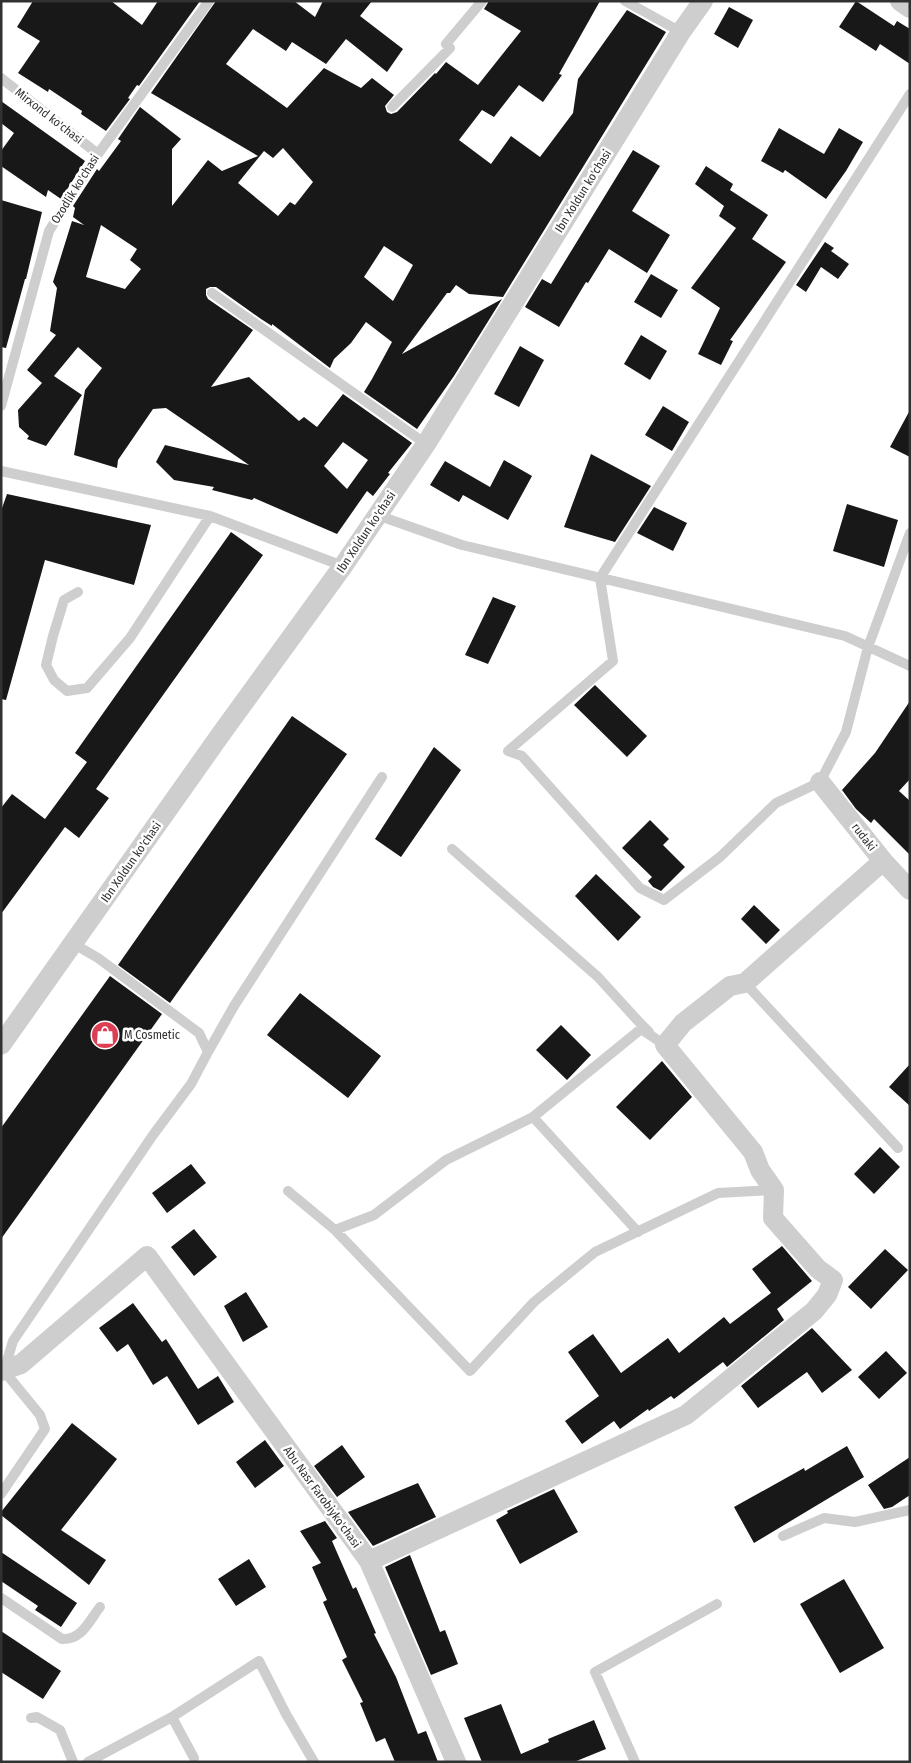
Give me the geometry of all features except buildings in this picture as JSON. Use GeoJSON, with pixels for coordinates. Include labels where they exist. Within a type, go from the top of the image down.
{"type":"FeatureCollection","features":[{"type":"Feature","properties":{"kind":"street","name":"Ibn Xoldun ko'chasi"},"geometry":{"type":"LineString","coordinates":[[1,1045],[221,734],[344,566],[426,444],[680,32],[703,1]]}},
{"type":"Feature","properties":{"kind":"street"},"geometry":{"type":"LineString","coordinates":[[900,1],[910,8]]}},
{"type":"Feature","properties":{"kind":"street","name":"rudaki"},"geometry":{"type":"LineString","coordinates":[[820,782],[882,861],[910,890]]}},
{"type":"Feature","properties":{"kind":"street"},"geometry":{"type":"LineString","coordinates":[[369,1561],[686,1415],[814,1310],[827,1295],[833,1280],[818,1269],[773,1218],[774,1190],[760,1170],[753,1152],[665,1046],[683,1023],[730,986],[745,983],[882,861]]}},
{"type":"Feature","properties":{"kind":"street","name":"Abu Nasr Farobiyko'chasi"},"geometry":{"type":"LineString","coordinates":[[3,1371],[21,1364],[147,1256],[369,1561],[456,1762]]}},
{"type":"Feature","properties":{"kind":"lane","name":"Ozodlik ko'chasi"},"geometry":{"type":"LineString","coordinates":[[1,406],[49,231],[98,154],[210,1]]}},
{"type":"Feature","properties":{"kind":"lane"},"geometry":{"type":"LineString","coordinates":[[392,107],[450,48],[446,44],[482,1]]}},
{"type":"Feature","properties":{"kind":"lane"},"geometry":{"type":"LineString","coordinates":[[625,1],[680,32]]}},
{"type":"Feature","properties":{"kind":"lane","name":"Mirxond ko'chasi"},"geometry":{"type":"LineString","coordinates":[[1,78],[98,154]]}},
{"type":"Feature","properties":{"kind":"lane"},"geometry":{"type":"LineString","coordinates":[[910,94],[600,578],[613,661],[508,751],[522,756],[640,888],[664,900],[720,857],[776,802],[820,782],[846,732],[868,647],[910,533]]}},
{"type":"Feature","properties":{"kind":"lane"},"geometry":{"type":"LineString","coordinates":[[212,293],[426,444]]}},
{"type":"Feature","properties":{"kind":"lane"},"geometry":{"type":"LineString","coordinates":[[1,471],[210,516],[344,566]]}},
{"type":"Feature","properties":{"kind":"lane"},"geometry":{"type":"LineString","coordinates":[[377,515],[462,545],[844,636],[910,666]]}},
{"type":"Feature","properties":{"kind":"lane"},"geometry":{"type":"LineString","coordinates":[[78,592],[64,600],[46,665],[54,680],[67,691],[87,688],[130,638],[210,516]]}},
{"type":"Feature","properties":{"kind":"lane"},"geometry":{"type":"LineString","coordinates":[[1,1494],[45,1428],[40,1415],[3,1371],[13,1341],[153,1135],[191,1084],[234,1006],[382,777]]}},
{"type":"Feature","properties":{"kind":"lane"},"geometry":{"type":"LineString","coordinates":[[452,849],[598,977],[639,1022],[665,1046]]}},
{"type":"Feature","properties":{"kind":"lane"},"geometry":{"type":"LineString","coordinates":[[74,944],[98,958],[199,1033],[208,1052]]}},
{"type":"Feature","properties":{"kind":"lane"},"geometry":{"type":"LineString","coordinates":[[745,983],[898,1148]]}},
{"type":"Feature","properties":{"kind":"lane"},"geometry":{"type":"LineString","coordinates":[[335,1230],[374,1215],[446,1160],[533,1117],[641,1029],[665,1046]]}},
{"type":"Feature","properties":{"kind":"lane"},"geometry":{"type":"LineString","coordinates":[[533,1117],[638,1232]]}},
{"type":"Feature","properties":{"kind":"lane"},"geometry":{"type":"LineString","coordinates":[[288,1191],[335,1230],[470,1371],[534,1302],[595,1252],[718,1193],[774,1190]]}},
{"type":"Feature","properties":{"kind":"lane"},"geometry":{"type":"LineString","coordinates":[[783,1536],[824,1518],[855,1522],[910,1510]]}},
{"type":"Feature","properties":{"kind":"lane"},"geometry":{"type":"LineString","coordinates":[[1,1598],[62,1638],[71,1639],[80,1633],[100,1607]]}},
{"type":"Feature","properties":{"kind":"lane"},"geometry":{"type":"LineString","coordinates":[[635,1762],[595,1672],[718,1604]]}},
{"type":"Feature","properties":{"kind":"lane"},"geometry":{"type":"LineString","coordinates":[[88,1762],[172,1717],[259,1661],[286,1714],[314,1762]]}},
{"type":"Feature","properties":{"kind":"lane"},"geometry":{"type":"LineString","coordinates":[[31,1718],[37,1717],[60,1730],[73,1762]]}},
{"type":"Feature","properties":{"kind":"lane"},"geometry":{"type":"LineString","coordinates":[[172,1717],[194,1758]]}},
{"type":"Feature","properties":{"kind":"place","name":"M Cosmetic"},"geometry":{"type":"Point","coordinates":[105,1035]}}]}
